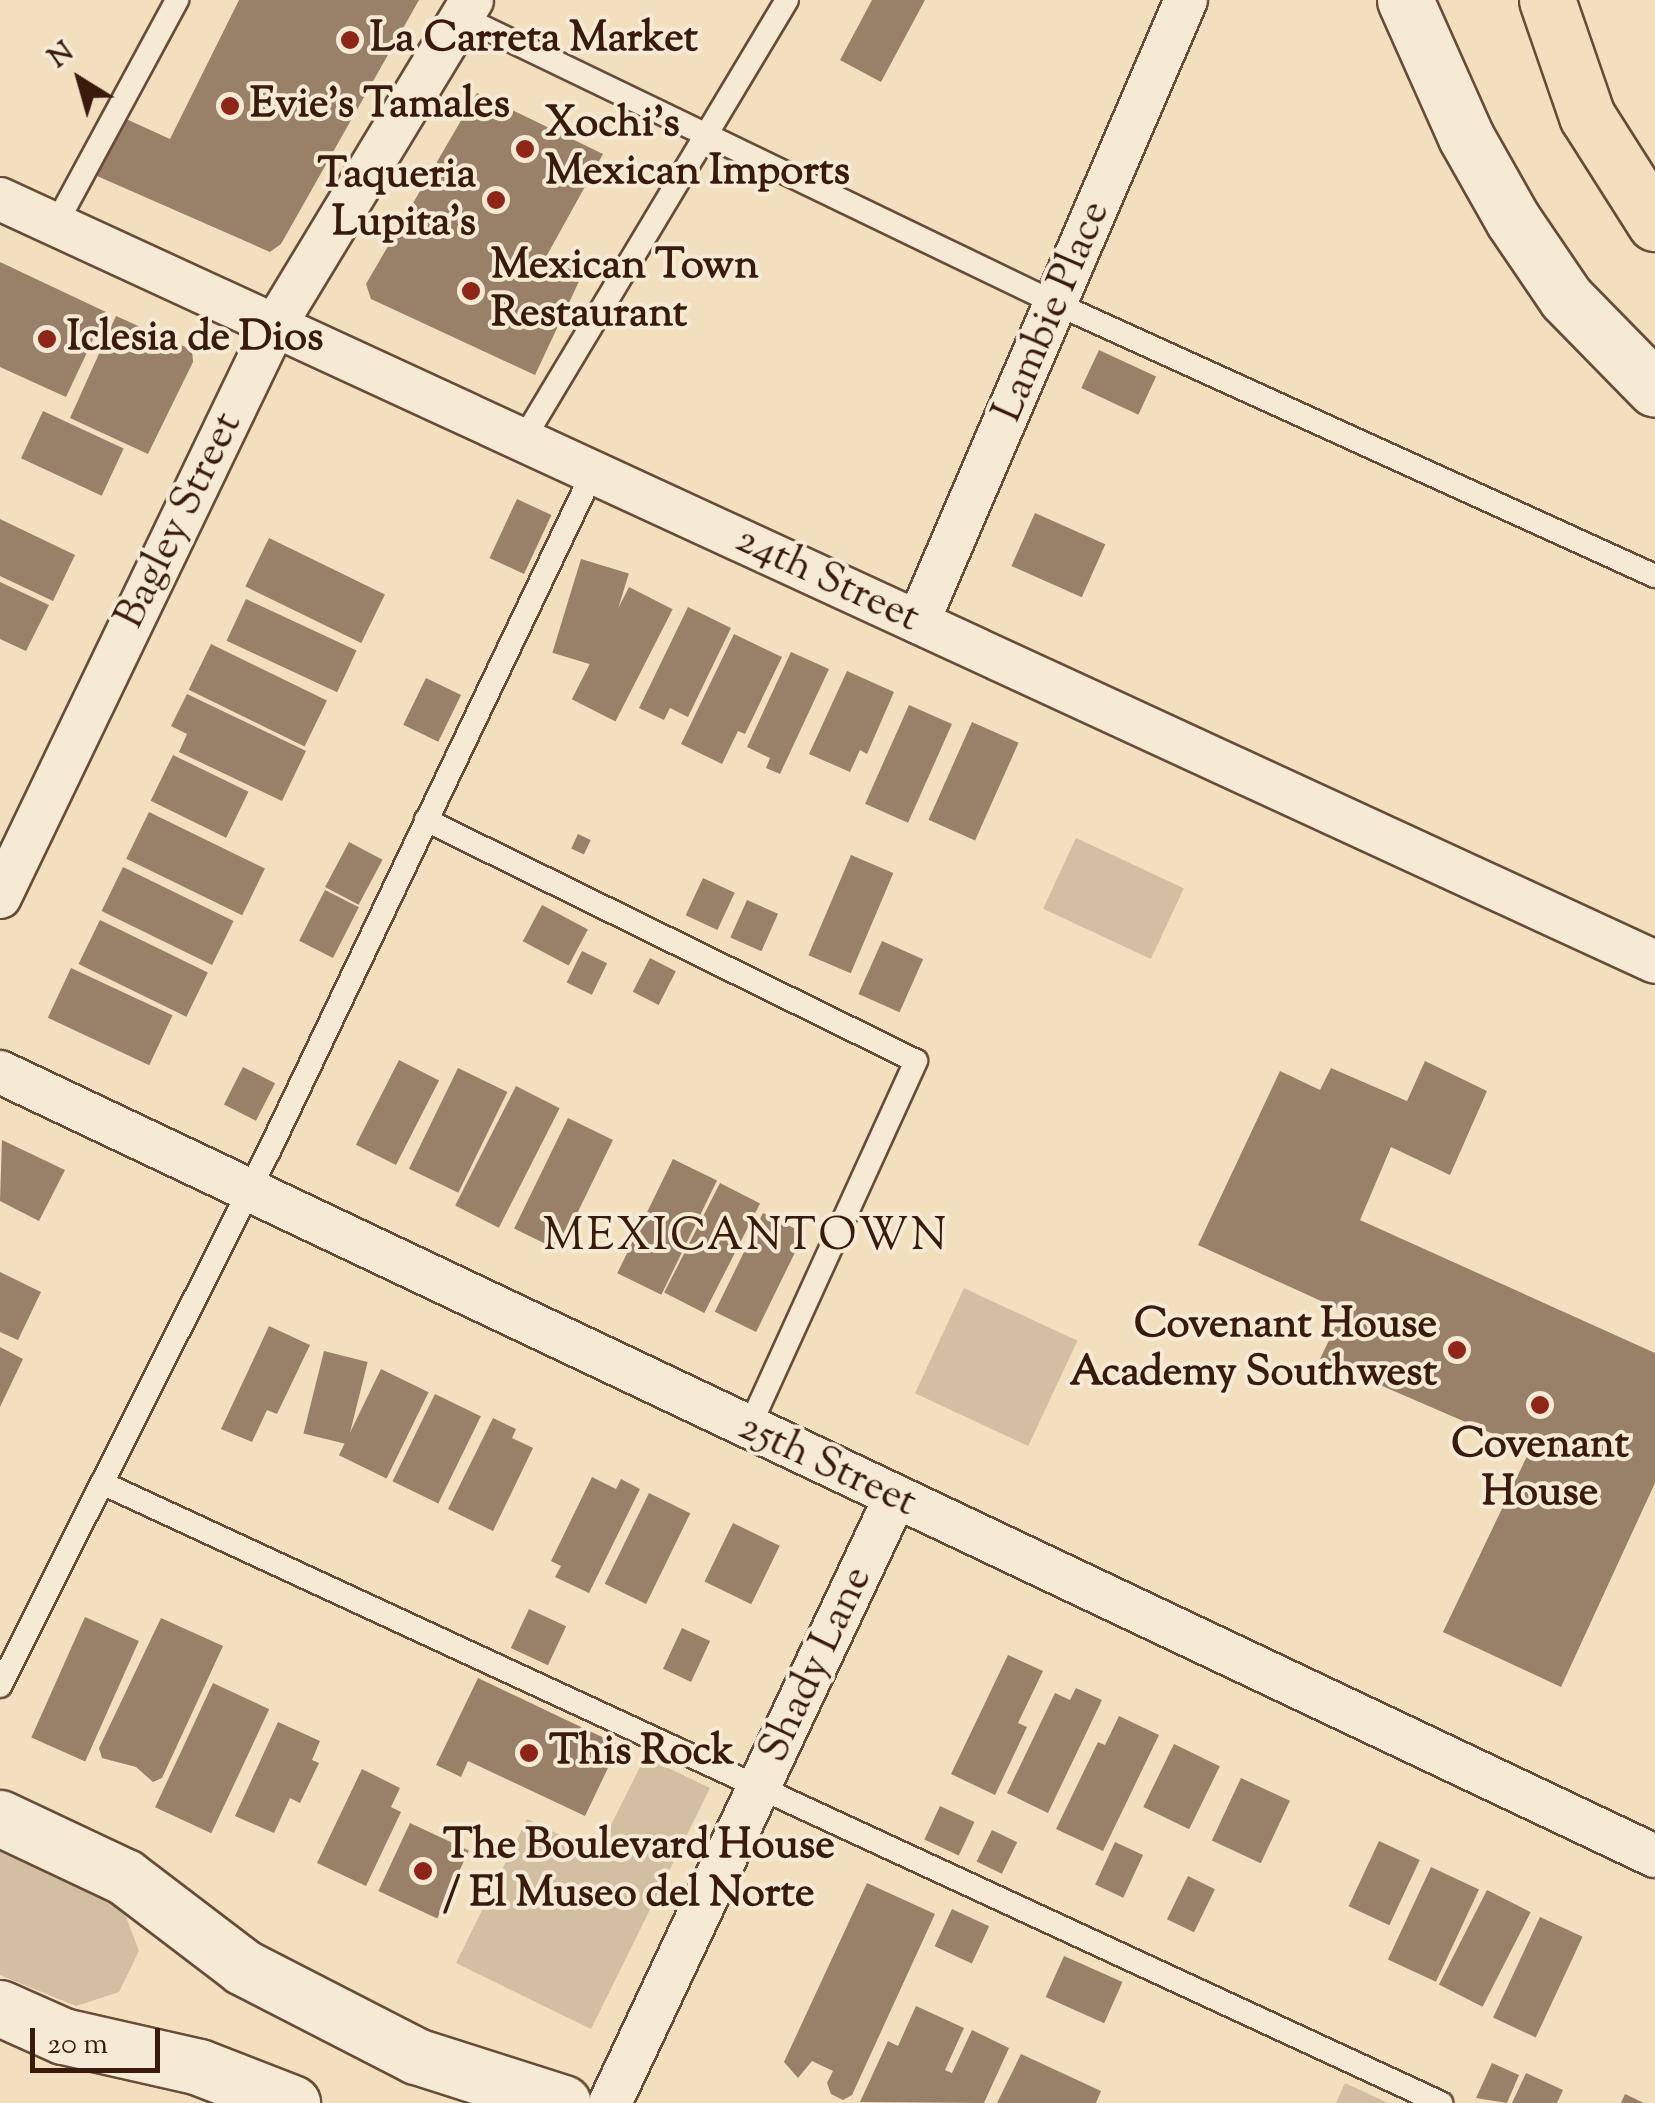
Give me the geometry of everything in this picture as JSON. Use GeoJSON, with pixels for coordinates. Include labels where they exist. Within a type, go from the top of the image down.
{"type":"FeatureCollection","features":[{"type":"Feature","properties":{"kind":"highway"},"geometry":{"type":"LineString","coordinates":[[1547,0],[1587,116],[1655,223]]}},
{"type":"Feature","properties":{"kind":"street","name":"Lambie Place"},"geometry":{"type":"LineString","coordinates":[[918,622],[1186,0]]}},
{"type":"Feature","properties":{"kind":"street"},"geometry":{"type":"LineString","coordinates":[[1405,0],[1466,137],[1514,220],[1566,298],[1655,390]]}},
{"type":"Feature","properties":{"kind":"street","name":"Bagley Street"},"geometry":{"type":"LineString","coordinates":[[0,896],[274,327],[467,8]]}},
{"type":"Feature","properties":{"kind":"street","name":"24th Street"},"geometry":{"type":"LineString","coordinates":[[0,199],[1655,962]]}},
{"type":"Feature","properties":{"kind":"street","name":"25th Street"},"geometry":{"type":"LineString","coordinates":[[0,1072],[1655,1856]]}},
{"type":"Feature","properties":{"kind":"street","name":"Shady Lane"},"geometry":{"type":"LineString","coordinates":[[610,2103],[895,1498]]}},
{"type":"Feature","properties":{"kind":"street"},"geometry":{"type":"LineString","coordinates":[[0,1818],[125,1877],[243,1967],[416,2056],[563,2103]]}},
{"type":"Feature","properties":{"kind":"street"},"geometry":{"type":"LineString","coordinates":[[0,2008],[62,2036],[199,2068],[292,2103]]}},
{"type":"Feature","properties":{"kind":"lane"},"geometry":{"type":"LineString","coordinates":[[56,224],[178,0]]}},
{"type":"Feature","properties":{"kind":"lane"},"geometry":{"type":"LineString","coordinates":[[523,440],[787,0]]}},
{"type":"Feature","properties":{"kind":"lane"},"geometry":{"type":"LineString","coordinates":[[467,8],[706,138],[1057,304],[1655,576]]}},
{"type":"Feature","properties":{"kind":"lane"},"geometry":{"type":"LineString","coordinates":[[0,1686],[249,1191],[593,472]]}},
{"type":"Feature","properties":{"kind":"lane"},"geometry":{"type":"LineString","coordinates":[[426,820],[916,1061],[749,1428]]}},
{"type":"Feature","properties":{"kind":"lane"},"geometry":{"type":"LineString","coordinates":[[102,1483],[758,1791],[1440,2103]]}},
{"type":"Feature","properties":{"kind":"shaded area"},"geometry":{"type":"Polygon","coordinates":[[[1076,838],[1184,888],[1151,959],[1043,909],[1076,838]]]}},
{"type":"Feature","properties":{"kind":"shaded area"},"geometry":{"type":"Polygon","coordinates":[[[964,1288],[1077,1341],[1028,1446],[915,1393],[964,1288]]]}},
{"type":"Feature","properties":{"kind":"shaded area"},"geometry":{"type":"Polygon","coordinates":[[[645,1757],[710,1788],[591,2029],[456,1963],[527,1819],[597,1853],[645,1757]]]}},
{"type":"Feature","properties":{"kind":"shaded area"},"geometry":{"type":"Polygon","coordinates":[[[0,1847],[123,1909],[139,1951],[119,1992],[76,2006],[0,1975],[0,1847]]]}},
{"type":"Feature","properties":{"kind":"shaded area"},"geometry":{"type":"Polygon","coordinates":[[[1345,2083],[1388,2103],[1336,2103],[1345,2083]]]}},
{"type":"Feature","properties":{"kind":"building"},"geometry":{"type":"Polygon","coordinates":[[[239,0],[419,0],[281,244],[270,252],[97,176],[124,118],[170,139],[239,0]]]}},
{"type":"Feature","properties":{"kind":"building"},"geometry":{"type":"Polygon","coordinates":[[[872,0],[925,0],[881,82],[840,60],[872,0]]]}},
{"type":"Feature","properties":{"kind":"building"},"geometry":{"type":"Polygon","coordinates":[[[477,93],[603,154],[546,257],[582,275],[535,375],[371,299],[366,284],[477,93]]]}},
{"type":"Feature","properties":{"kind":"building","name":"Iclesia de Dios"},"geometry":{"type":"Polygon","coordinates":[[[0,262],[106,312],[66,397],[0,367],[0,262]]]}},
{"type":"Feature","properties":{"kind":"building"},"geometry":{"type":"Polygon","coordinates":[[[116,316],[192,350],[193,362],[148,454],[70,418],[116,316]]]}},
{"type":"Feature","properties":{"kind":"building"},"geometry":{"type":"Polygon","coordinates":[[[1099,350],[1156,377],[1138,415],[1081,388],[1099,350]]]}},
{"type":"Feature","properties":{"kind":"building"},"geometry":{"type":"Polygon","coordinates":[[[43,411],[124,449],[102,496],[21,458],[43,411]]]}},
{"type":"Feature","properties":{"kind":"building"},"geometry":{"type":"Polygon","coordinates":[[[517,499],[551,515],[524,574],[490,558],[517,499]]]}},
{"type":"Feature","properties":{"kind":"building"},"geometry":{"type":"Polygon","coordinates":[[[1035,513],[1105,544],[1082,597],[1011,566],[1035,513]]]}},
{"type":"Feature","properties":{"kind":"building"},"geometry":{"type":"Polygon","coordinates":[[[0,519],[75,555],[53,601],[0,576],[0,519]]]}},
{"type":"Feature","properties":{"kind":"building"},"geometry":{"type":"Polygon","coordinates":[[[269,538],[385,595],[361,643],[245,587],[269,538]]]}},
{"type":"Feature","properties":{"kind":"building"},"geometry":{"type":"Polygon","coordinates":[[[581,559],[629,574],[600,667],[552,653],[581,559]]]}},
{"type":"Feature","properties":{"kind":"building"},"geometry":{"type":"Polygon","coordinates":[[[0,582],[49,605],[26,651],[0,639],[0,582]]]}},
{"type":"Feature","properties":{"kind":"building"},"geometry":{"type":"Polygon","coordinates":[[[629,587],[673,609],[615,722],[572,699],[629,587]]]}},
{"type":"Feature","properties":{"kind":"building"},"geometry":{"type":"Polygon","coordinates":[[[246,599],[357,651],[337,692],[227,641],[246,599]]]}},
{"type":"Feature","properties":{"kind":"building"},"geometry":{"type":"Polygon","coordinates":[[[688,607],[731,628],[688,717],[670,708],[664,720],[639,708],[688,607]]]}},
{"type":"Feature","properties":{"kind":"building"},"geometry":{"type":"Polygon","coordinates":[[[734,634],[782,657],[745,734],[738,731],[722,764],[681,744],[734,634]]]}},
{"type":"Feature","properties":{"kind":"building"},"geometry":{"type":"Polygon","coordinates":[[[211,644],[327,701],[305,746],[189,690],[211,644]]]}},
{"type":"Feature","properties":{"kind":"building"},"geometry":{"type":"Polygon","coordinates":[[[791,652],[829,669],[780,774],[766,768],[770,758],[747,747],[791,652]]]}},
{"type":"Feature","properties":{"kind":"building"},"geometry":{"type":"Polygon","coordinates":[[[847,671],[894,692],[867,754],[860,750],[850,772],[809,754],[847,671]]]}},
{"type":"Feature","properties":{"kind":"building"},"geometry":{"type":"Polygon","coordinates":[[[426,678],[461,695],[438,742],[403,725],[426,678]]]}},
{"type":"Feature","properties":{"kind":"building"},"geometry":{"type":"Polygon","coordinates":[[[187,694],[306,751],[282,801],[179,752],[187,734],[171,726],[187,694]]]}},
{"type":"Feature","properties":{"kind":"building"},"geometry":{"type":"Polygon","coordinates":[[[909,705],[952,724],[908,823],[865,804],[909,705]]]}},
{"type":"Feature","properties":{"kind":"building"},"geometry":{"type":"Polygon","coordinates":[[[972,722],[1019,743],[975,840],[928,820],[972,722]]]}},
{"type":"Feature","properties":{"kind":"building"},"geometry":{"type":"Polygon","coordinates":[[[173,755],[248,792],[226,838],[151,801],[173,755]]]}},
{"type":"Feature","properties":{"kind":"building"},"geometry":{"type":"Polygon","coordinates":[[[149,812],[265,869],[242,915],[126,859],[149,812]]]}},
{"type":"Feature","properties":{"kind":"building"},"geometry":{"type":"Polygon","coordinates":[[[578,834],[591,840],[584,854],[571,849],[578,834]]]}},
{"type":"Feature","properties":{"kind":"building"},"geometry":{"type":"Polygon","coordinates":[[[349,842],[383,860],[359,905],[325,887],[349,842]]]}},
{"type":"Feature","properties":{"kind":"building"},"geometry":{"type":"Polygon","coordinates":[[[851,855],[893,873],[851,973],[808,955],[851,855]]]}},
{"type":"Feature","properties":{"kind":"building"},"geometry":{"type":"Polygon","coordinates":[[[123,867],[234,921],[212,965],[102,911],[123,867]]]}},
{"type":"Feature","properties":{"kind":"building"},"geometry":{"type":"Polygon","coordinates":[[[703,878],[735,893],[717,930],[686,915],[703,878]]]}},
{"type":"Feature","properties":{"kind":"building"},"geometry":{"type":"Polygon","coordinates":[[[325,890],[359,907],[333,958],[299,941],[325,890]]]}},
{"type":"Feature","properties":{"kind":"building"},"geometry":{"type":"Polygon","coordinates":[[[747,900],[778,914],[761,951],[730,937],[747,900]]]}},
{"type":"Feature","properties":{"kind":"building"},"geometry":{"type":"Polygon","coordinates":[[[542,905],[588,929],[569,966],[523,941],[542,905]]]}},
{"type":"Feature","properties":{"kind":"building"},"geometry":{"type":"Polygon","coordinates":[[[100,920],[208,973],[186,1017],[79,964],[100,920]]]}},
{"type":"Feature","properties":{"kind":"building"},"geometry":{"type":"Polygon","coordinates":[[[882,941],[923,959],[900,1012],[858,994],[882,941]]]}},
{"type":"Feature","properties":{"kind":"building"},"geometry":{"type":"Polygon","coordinates":[[[582,951],[607,963],[592,995],[567,982],[582,951]]]}},
{"type":"Feature","properties":{"kind":"building"},"geometry":{"type":"Polygon","coordinates":[[[650,958],[676,971],[659,1005],[633,992],[650,958]]]}},
{"type":"Feature","properties":{"kind":"building"},"geometry":{"type":"Polygon","coordinates":[[[71,968],[173,1015],[149,1065],[48,1018],[71,968]]]}},
{"type":"Feature","properties":{"kind":"building"},"geometry":{"type":"Polygon","coordinates":[[[399,1060],[439,1080],[396,1165],[356,1145],[399,1060]]]}},
{"type":"Feature","properties":{"kind":"building","name":"Covenant House"},"geometry":{"type":"Polygon","coordinates":[[[1425,1061],[1487,1091],[1450,1175],[1391,1147],[1360,1220],[1655,1353],[1655,1483],[1561,1687],[1443,1632],[1530,1450],[1320,1359],[1343,1311],[1198,1245],[1280,1071],[1320,1090],[1331,1068],[1407,1101],[1425,1061]]]}},
{"type":"Feature","properties":{"kind":"building"},"geometry":{"type":"Polygon","coordinates":[[[243,1067],[275,1083],[256,1121],[224,1104],[243,1067]]]}},
{"type":"Feature","properties":{"kind":"building"},"geometry":{"type":"Polygon","coordinates":[[[458,1068],[507,1092],[458,1193],[409,1169],[458,1068]]]}},
{"type":"Feature","properties":{"kind":"building"},"geometry":{"type":"Polygon","coordinates":[[[516,1086],[560,1108],[499,1228],[455,1205],[516,1086]]]}},
{"type":"Feature","properties":{"kind":"building"},"geometry":{"type":"Polygon","coordinates":[[[568,1118],[613,1140],[559,1250],[514,1229],[568,1118]]]}},
{"type":"Feature","properties":{"kind":"building"},"geometry":{"type":"Polygon","coordinates":[[[2,1140],[65,1170],[39,1221],[0,1201],[2,1140]]]}},
{"type":"Feature","properties":{"kind":"building"},"geometry":{"type":"Polygon","coordinates":[[[673,1159],[717,1180],[661,1295],[617,1273],[673,1159]]]}},
{"type":"Feature","properties":{"kind":"building"},"geometry":{"type":"Polygon","coordinates":[[[720,1183],[760,1203],[704,1313],[664,1293],[720,1183]]]}},
{"type":"Feature","properties":{"kind":"building"},"geometry":{"type":"Polygon","coordinates":[[[763,1213],[804,1233],[756,1332],[715,1312],[763,1213]]]}},
{"type":"Feature","properties":{"kind":"building"},"geometry":{"type":"Polygon","coordinates":[[[0,1272],[41,1292],[18,1340],[0,1332],[0,1272]]]}},
{"type":"Feature","properties":{"kind":"building"},"geometry":{"type":"Polygon","coordinates":[[[269,1326],[310,1345],[277,1414],[267,1410],[252,1442],[221,1429],[269,1326]]]}},
{"type":"Feature","properties":{"kind":"building"},"geometry":{"type":"Polygon","coordinates":[[[0,1347],[23,1359],[0,1407],[0,1347]]]}},
{"type":"Feature","properties":{"kind":"building"},"geometry":{"type":"Polygon","coordinates":[[[324,1351],[368,1362],[347,1444],[303,1433],[324,1351]]]}},
{"type":"Feature","properties":{"kind":"building"},"geometry":{"type":"Polygon","coordinates":[[[381,1369],[429,1392],[387,1479],[339,1455],[381,1369]]]}},
{"type":"Feature","properties":{"kind":"building"},"geometry":{"type":"Polygon","coordinates":[[[435,1394],[481,1416],[438,1504],[392,1481],[435,1394]]]}},
{"type":"Feature","properties":{"kind":"building"},"geometry":{"type":"Polygon","coordinates":[[[493,1418],[516,1429],[512,1438],[533,1448],[493,1531],[448,1509],[493,1418]]]}},
{"type":"Feature","properties":{"kind":"building"},"geometry":{"type":"Polygon","coordinates":[[[592,1477],[616,1489],[621,1479],[640,1489],[589,1593],[555,1577],[561,1566],[551,1561],[592,1477]]]}},
{"type":"Feature","properties":{"kind":"building"},"geometry":{"type":"Polygon","coordinates":[[[649,1493],[690,1513],[646,1604],[605,1584],[649,1493]]]}},
{"type":"Feature","properties":{"kind":"building"},"geometry":{"type":"Polygon","coordinates":[[[733,1523],[780,1546],[751,1604],[705,1581],[733,1523]]]}},
{"type":"Feature","properties":{"kind":"building"},"geometry":{"type":"Polygon","coordinates":[[[529,1609],[566,1626],[548,1665],[511,1648],[529,1609]]]}},
{"type":"Feature","properties":{"kind":"building"},"geometry":{"type":"Polygon","coordinates":[[[85,1617],[139,1641],[85,1762],[31,1738],[85,1617]]]}},
{"type":"Feature","properties":{"kind":"building"},"geometry":{"type":"Polygon","coordinates":[[[161,1618],[223,1646],[162,1778],[153,1782],[136,1767],[102,1758],[99,1748],[161,1618]]]}},
{"type":"Feature","properties":{"kind":"building"},"geometry":{"type":"Polygon","coordinates":[[[682,1628],[710,1641],[691,1682],[663,1669],[682,1628]]]}},
{"type":"Feature","properties":{"kind":"building"},"geometry":{"type":"Polygon","coordinates":[[[1008,1655],[1043,1671],[1018,1723],[1027,1727],[995,1795],[951,1774],[1008,1655]]]}},
{"type":"Feature","properties":{"kind":"building","name":"This Rock"},"geometry":{"type":"Polygon","coordinates":[[[478,1678],[619,1745],[585,1816],[468,1761],[461,1777],[436,1765],[478,1678]]]}},
{"type":"Feature","properties":{"kind":"building"},"geometry":{"type":"Polygon","coordinates":[[[213,1683],[269,1709],[211,1833],[155,1807],[213,1683]]]}},
{"type":"Feature","properties":{"kind":"building"},"geometry":{"type":"Polygon","coordinates":[[[1076,1688],[1102,1700],[1048,1813],[1007,1793],[1055,1693],[1070,1700],[1076,1688]]]}},
{"type":"Feature","properties":{"kind":"building"},"geometry":{"type":"Polygon","coordinates":[[[1119,1716],[1159,1735],[1103,1851],[1056,1829],[1098,1742],[1105,1745],[1119,1716]]]}},
{"type":"Feature","properties":{"kind":"building"},"geometry":{"type":"Polygon","coordinates":[[[278,1722],[320,1741],[312,1760],[319,1763],[300,1803],[290,1798],[274,1833],[235,1816],[278,1722]]]}},
{"type":"Feature","properties":{"kind":"building"},"geometry":{"type":"Polygon","coordinates":[[[1174,1744],[1220,1766],[1189,1829],[1143,1807],[1174,1744]]]}},
{"type":"Feature","properties":{"kind":"building"},"geometry":{"type":"Polygon","coordinates":[[[362,1769],[400,1788],[391,1807],[401,1812],[366,1886],[317,1863],[362,1769]]]}},
{"type":"Feature","properties":{"kind":"building"},"geometry":{"type":"Polygon","coordinates":[[[1241,1778],[1290,1801],[1261,1863],[1212,1841],[1241,1778]]]}},
{"type":"Feature","properties":{"kind":"building"},"geometry":{"type":"Polygon","coordinates":[[[940,1806],[974,1822],[959,1856],[924,1840],[940,1806]]]}},
{"type":"Feature","properties":{"kind":"building","name":"The Boulevard House / El Museo del Norte"},"geometry":{"type":"Polygon","coordinates":[[[410,1823],[469,1850],[437,1918],[378,1891],[410,1823]]]}},
{"type":"Feature","properties":{"kind":"building"},"geometry":{"type":"Polygon","coordinates":[[[992,1830],[1017,1842],[1002,1874],[977,1861],[992,1830]]]}},
{"type":"Feature","properties":{"kind":"building"},"geometry":{"type":"Polygon","coordinates":[[[1379,1841],[1420,1860],[1389,1925],[1349,1906],[1379,1841]]]}},
{"type":"Feature","properties":{"kind":"building"},"geometry":{"type":"Polygon","coordinates":[[[1115,1842],[1143,1855],[1123,1898],[1095,1885],[1115,1842]]]}},
{"type":"Feature","properties":{"kind":"building"},"geometry":{"type":"Polygon","coordinates":[[[1431,1867],[1479,1889],[1436,1982],[1388,1959],[1431,1867]]]}},
{"type":"Feature","properties":{"kind":"building"},"geometry":{"type":"Polygon","coordinates":[[[1188,1876],[1215,1889],[1194,1932],[1167,1919],[1188,1876]]]}},
{"type":"Feature","properties":{"kind":"building"},"geometry":{"type":"Polygon","coordinates":[[[867,1883],[935,1914],[852,2095],[843,2100],[831,2094],[827,2083],[833,2071],[812,2061],[798,2078],[784,2062],[867,1883]]]}},
{"type":"Feature","properties":{"kind":"building"},"geometry":{"type":"Polygon","coordinates":[[[1487,1890],[1531,1912],[1483,2007],[1439,1984],[1487,1890]]]}},
{"type":"Feature","properties":{"kind":"building"},"geometry":{"type":"Polygon","coordinates":[[[952,1909],[989,1926],[972,1963],[935,1946],[952,1909]]]}},
{"type":"Feature","properties":{"kind":"building"},"geometry":{"type":"Polygon","coordinates":[[[1540,1917],[1583,1937],[1536,2037],[1493,2018],[1540,1917]]]}},
{"type":"Feature","properties":{"kind":"building"},"geometry":{"type":"Polygon","coordinates":[[[1064,1956],[1122,1982],[1104,2023],[1046,1997],[1064,1956]]]}},
{"type":"Feature","properties":{"kind":"building"},"geometry":{"type":"Polygon","coordinates":[[[916,2006],[964,2028],[945,2070],[952,2073],[972,2030],[1009,2048],[984,2103],[860,2102],[888,2041],[898,2046],[916,2006]]]}},
{"type":"Feature","properties":{"kind":"building"},"geometry":{"type":"Polygon","coordinates":[[[1021,2054],[1101,2091],[1096,2103],[997,2103],[1021,2054]]]}},
{"type":"Feature","properties":{"kind":"building"},"geometry":{"type":"Polygon","coordinates":[[[1492,2063],[1519,2075],[1507,2103],[1476,2098],[1492,2063]]]}},
{"type":"Feature","properties":{"kind":"building"},"geometry":{"type":"Polygon","coordinates":[[[1526,2073],[1563,2090],[1557,2103],[1512,2103],[1526,2073]]]}},
{"type":"Feature","properties":{"kind":"building"},"geometry":{"type":"Polygon","coordinates":[[[1625,2094],[1644,2103],[1621,2103],[1625,2094]]]}},
{"type":"Feature","properties":{"kind":"place","name":"La Carreta Market"},"geometry":{"type":"Point","coordinates":[350,40]}},
{"type":"Feature","properties":{"kind":"place","name":"Evie's Tamales"},"geometry":{"type":"Point","coordinates":[230,106]}},
{"type":"Feature","properties":{"kind":"place","name":"Xochi's Mexican Imports"},"geometry":{"type":"Point","coordinates":[525,149]}},
{"type":"Feature","properties":{"kind":"place","name":"Taqueria Lupita's"},"geometry":{"type":"Point","coordinates":[496,200]}},
{"type":"Feature","properties":{"kind":"place","name":"Mexican Town Restaurant"},"geometry":{"type":"Point","coordinates":[471,291]}},
{"type":"Feature","properties":{"kind":"place","name":"Iclesia de Dios"},"geometry":{"type":"Point","coordinates":[47,339]}},
{"type":"Feature","properties":{"kind":"place","name":"Covenant House Academy Southwest"},"geometry":{"type":"Point","coordinates":[1457,1350]}},
{"type":"Feature","properties":{"kind":"place","name":"Covenant House"},"geometry":{"type":"Point","coordinates":[1540,1405]}},
{"type":"Feature","properties":{"kind":"place","name":"This Rock"},"geometry":{"type":"Point","coordinates":[529,1753]}},
{"type":"Feature","properties":{"kind":"place","name":"The Boulevard House / El Museo del Norte"},"geometry":{"type":"Point","coordinates":[423,1871]}},
{"type":"Feature","properties":{"kind":"district","name":"MEXICANTOWN"},"geometry":{"type":"Point","coordinates":[746,1239]}}]}
